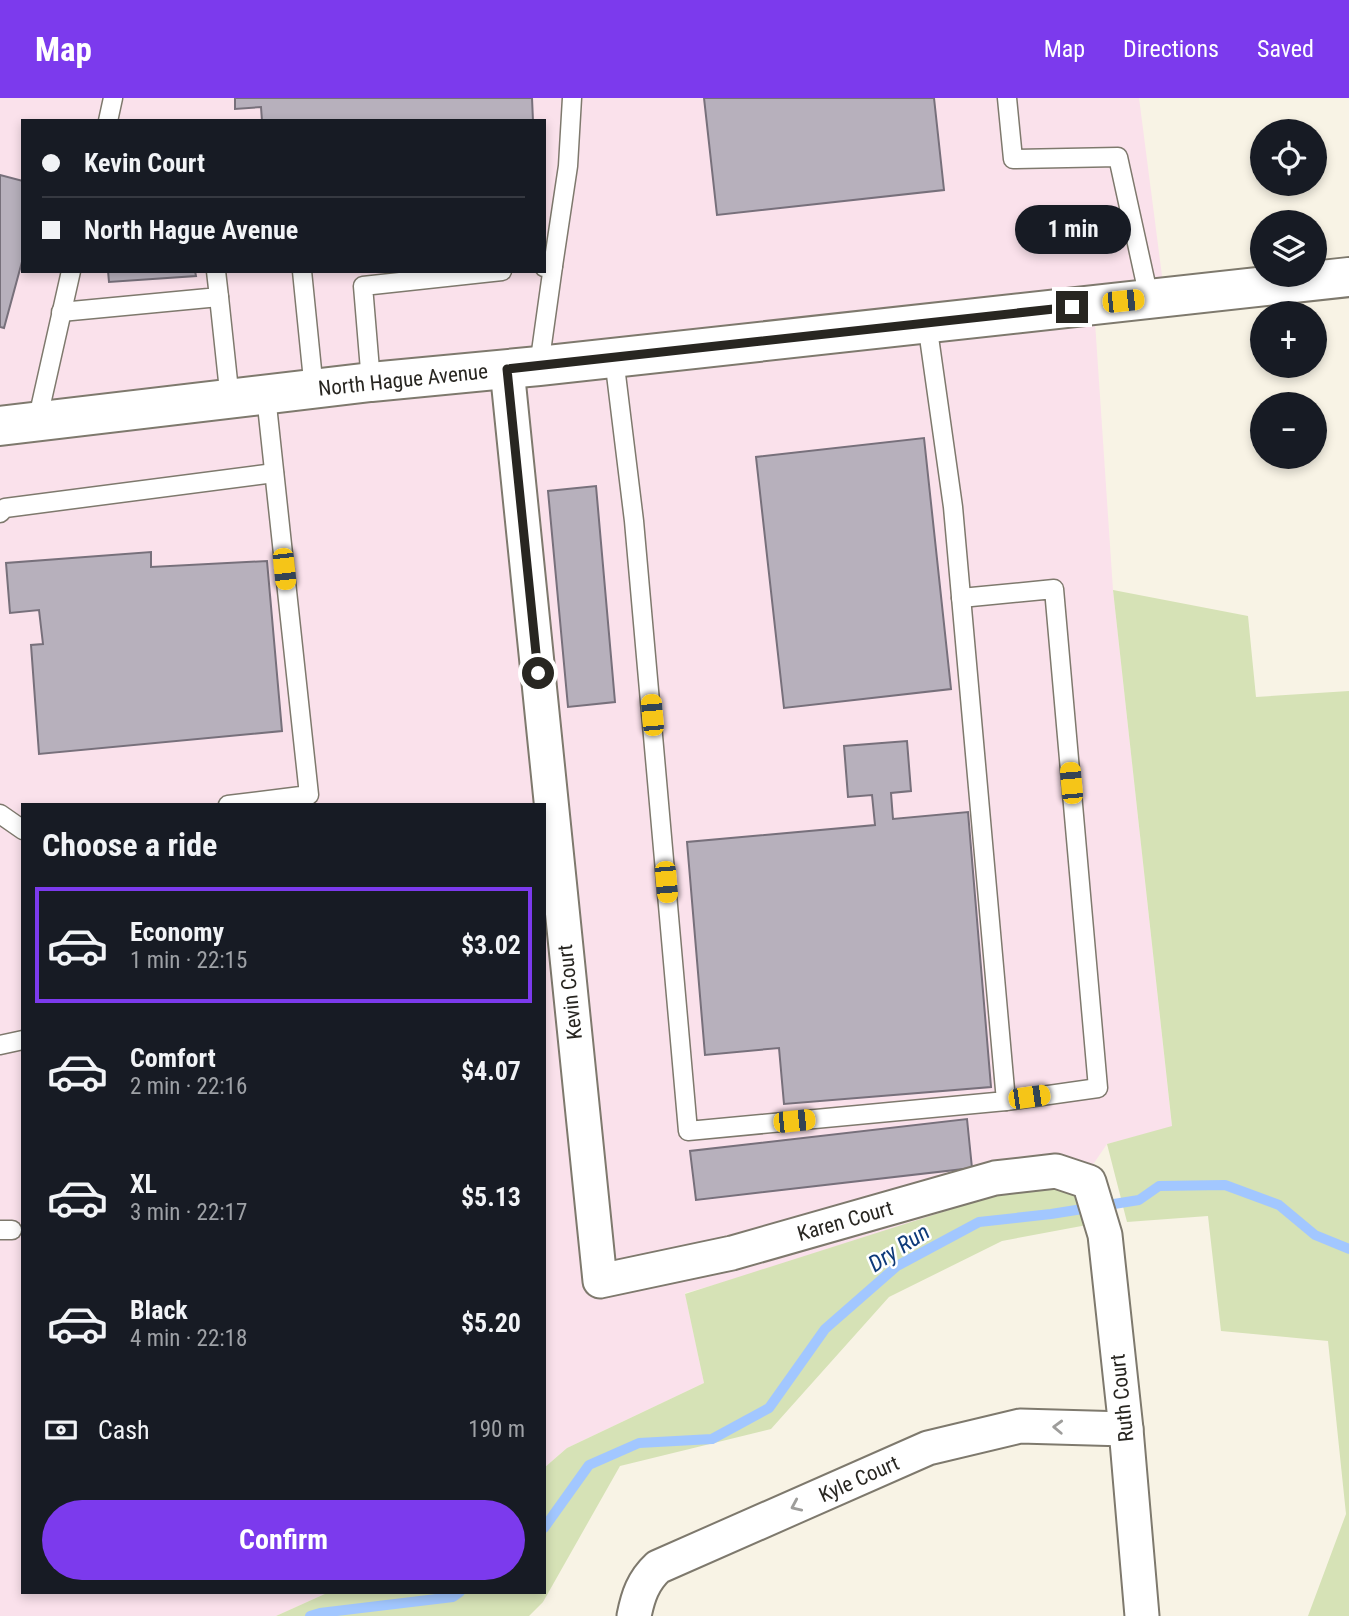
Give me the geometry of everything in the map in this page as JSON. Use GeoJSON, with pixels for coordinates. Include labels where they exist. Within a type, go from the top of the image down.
{"type":"FeatureCollection","features":[{"type":"Feature","properties":{"kind":"main road","name":"North Hague Avenue"},"geometry":{"type":"LineString","coordinates":[[0,426],[371,382],[523,368],[1349,277]]}},
{"type":"Feature","properties":{"kind":"street","name":"Kevin Court"},"geometry":{"type":"LineString","coordinates":[[523,368],[600,1281]]}},
{"type":"Feature","properties":{"kind":"street","name":"Karen Court"},"geometry":{"type":"LineString","coordinates":[[600,1281],[732,1253],[995,1178],[1056,1171],[1089,1182]]}},
{"type":"Feature","properties":{"kind":"street","name":"Ruth Court"},"geometry":{"type":"LineString","coordinates":[[1089,1182],[1105,1235],[1126,1429],[1142,1616]]}},
{"type":"Feature","properties":{"kind":"street","name":"Kyle Court"},"geometry":{"type":"LineString","coordinates":[[634,1616],[638,1595],[648,1577],[658,1567],[928,1448],[1020,1426],[1126,1429]]}},
{"type":"Feature","properties":{"kind":"lane"},"geometry":{"type":"LineString","coordinates":[[108,119],[113,98]]}},
{"type":"Feature","properties":{"kind":"lane"},"geometry":{"type":"LineString","coordinates":[[523,368],[549,266],[568,166],[572,98]]}},
{"type":"Feature","properties":{"kind":"lane"},"geometry":{"type":"LineString","coordinates":[[1007,98],[1013,159],[1118,157],[1149,298]]}},
{"type":"Feature","properties":{"kind":"lane"},"geometry":{"type":"LineString","coordinates":[[37,422],[71,273]]}},
{"type":"Feature","properties":{"kind":"lane"},"geometry":{"type":"LineString","coordinates":[[216,273],[219,297],[248,398],[274,473],[309,795],[244,803]]}},
{"type":"Feature","properties":{"kind":"lane"},"geometry":{"type":"LineString","coordinates":[[302,273],[314,390]]}},
{"type":"Feature","properties":{"kind":"lane"},"geometry":{"type":"LineString","coordinates":[[371,382],[363,286],[483,273]]}},
{"type":"Feature","properties":{"kind":"lane"},"geometry":{"type":"LineString","coordinates":[[61,312],[219,297]]}},
{"type":"Feature","properties":{"kind":"lane"},"geometry":{"type":"LineString","coordinates":[[927,323],[953,507],[1006,1101]]}},
{"type":"Feature","properties":{"kind":"lane"},"geometry":{"type":"LineString","coordinates":[[614,358],[634,521],[688,1132],[1006,1101],[1098,1088],[1054,589],[961,598]]}},
{"type":"Feature","properties":{"kind":"lane"},"geometry":{"type":"LineString","coordinates":[[0,513],[5,508],[274,473]]}},
{"type":"Feature","properties":{"kind":"lane"},"geometry":{"type":"LineString","coordinates":[[0,814],[21,829]]}},
{"type":"Feature","properties":{"kind":"lane"},"geometry":{"type":"LineString","coordinates":[[0,1045],[21,1040]]}},
{"type":"Feature","properties":{"kind":"shaded area"},"geometry":{"type":"Polygon","coordinates":[[[0,98],[1139,98],[1165,299],[1094,307],[1113,590],[1172,1127],[1107,1144],[1079,1185],[685,1293],[704,1383],[567,1448],[546,1466],[546,803],[21,803],[21,1594],[325,1594],[276,1616],[0,1616],[0,98]]]}},
{"type":"Feature","properties":{"kind":"green space"},"geometry":{"type":"Polygon","coordinates":[[[1113,590],[1248,616],[1256,697],[1349,691],[1349,1616],[1308,1616],[1346,1514],[1328,1341],[1221,1331],[1208,1216],[1127,1222],[1107,1144],[1172,1126],[1113,590]]]}},
{"type":"Feature","properties":{"kind":"green space"},"geometry":{"type":"Polygon","coordinates":[[[1079,1185],[1087,1225],[1002,1241],[889,1297],[771,1429],[620,1466],[543,1602],[529,1616],[276,1616],[325,1594],[546,1594],[546,1466],[567,1448],[704,1383],[685,1294],[1005,1192],[1079,1185]]]}},
{"type":"Feature","properties":{"kind":"building"},"geometry":{"type":"Polygon","coordinates":[[[235,98],[532,98],[533,119],[262,119],[261,107],[235,109],[235,98]]]}},
{"type":"Feature","properties":{"kind":"building"},"geometry":{"type":"Polygon","coordinates":[[[704,98],[934,98],[944,190],[717,215],[704,98]]]}},
{"type":"Feature","properties":{"kind":"building"},"geometry":{"type":"Polygon","coordinates":[[[0,175],[21,180],[21,265],[4,328],[0,327],[0,175]]]}},
{"type":"Feature","properties":{"kind":"building"},"geometry":{"type":"Polygon","coordinates":[[[108,273],[195,273],[196,276],[109,282],[108,273]]]}},
{"type":"Feature","properties":{"kind":"building"},"geometry":{"type":"Polygon","coordinates":[[[924,438],[951,689],[784,708],[756,457],[924,438]]]}},
{"type":"Feature","properties":{"kind":"building"},"geometry":{"type":"Polygon","coordinates":[[[596,486],[615,702],[568,707],[548,491],[596,486]]]}},
{"type":"Feature","properties":{"kind":"building"},"geometry":{"type":"Polygon","coordinates":[[[151,552],[151,567],[267,561],[282,731],[39,754],[31,645],[43,644],[39,610],[10,613],[6,563],[151,552]]]}},
{"type":"Feature","properties":{"kind":"building"},"geometry":{"type":"Polygon","coordinates":[[[907,741],[911,791],[891,793],[893,819],[968,812],[991,1087],[784,1104],[779,1048],[705,1055],[687,842],[875,825],[872,795],[848,797],[844,746],[907,741]]]}},
{"type":"Feature","properties":{"kind":"building"},"geometry":{"type":"Polygon","coordinates":[[[967,1119],[972,1168],[696,1200],[690,1151],[967,1119]]]}},
{"type":"Feature","properties":{"kind":"waterway","name":"Dry Run"},"geometry":{"type":"LineString","coordinates":[[546,1525],[589,1465],[639,1443],[712,1439],[769,1408],[825,1329],[897,1266],[979,1222],[1139,1200],[1159,1186],[1225,1185],[1279,1205],[1315,1235],[1349,1249]]}},
{"type":"Feature","properties":{"kind":"waterway","name":"Dry Run"},"geometry":{"type":"LineString","coordinates":[[310,1616],[453,1597],[457,1594]]}},
{"type":"Feature","properties":{"kind":"route"},"geometry":{"type":"LineString","coordinates":[[538,673],[507,369],[1072,307]]}}]}
